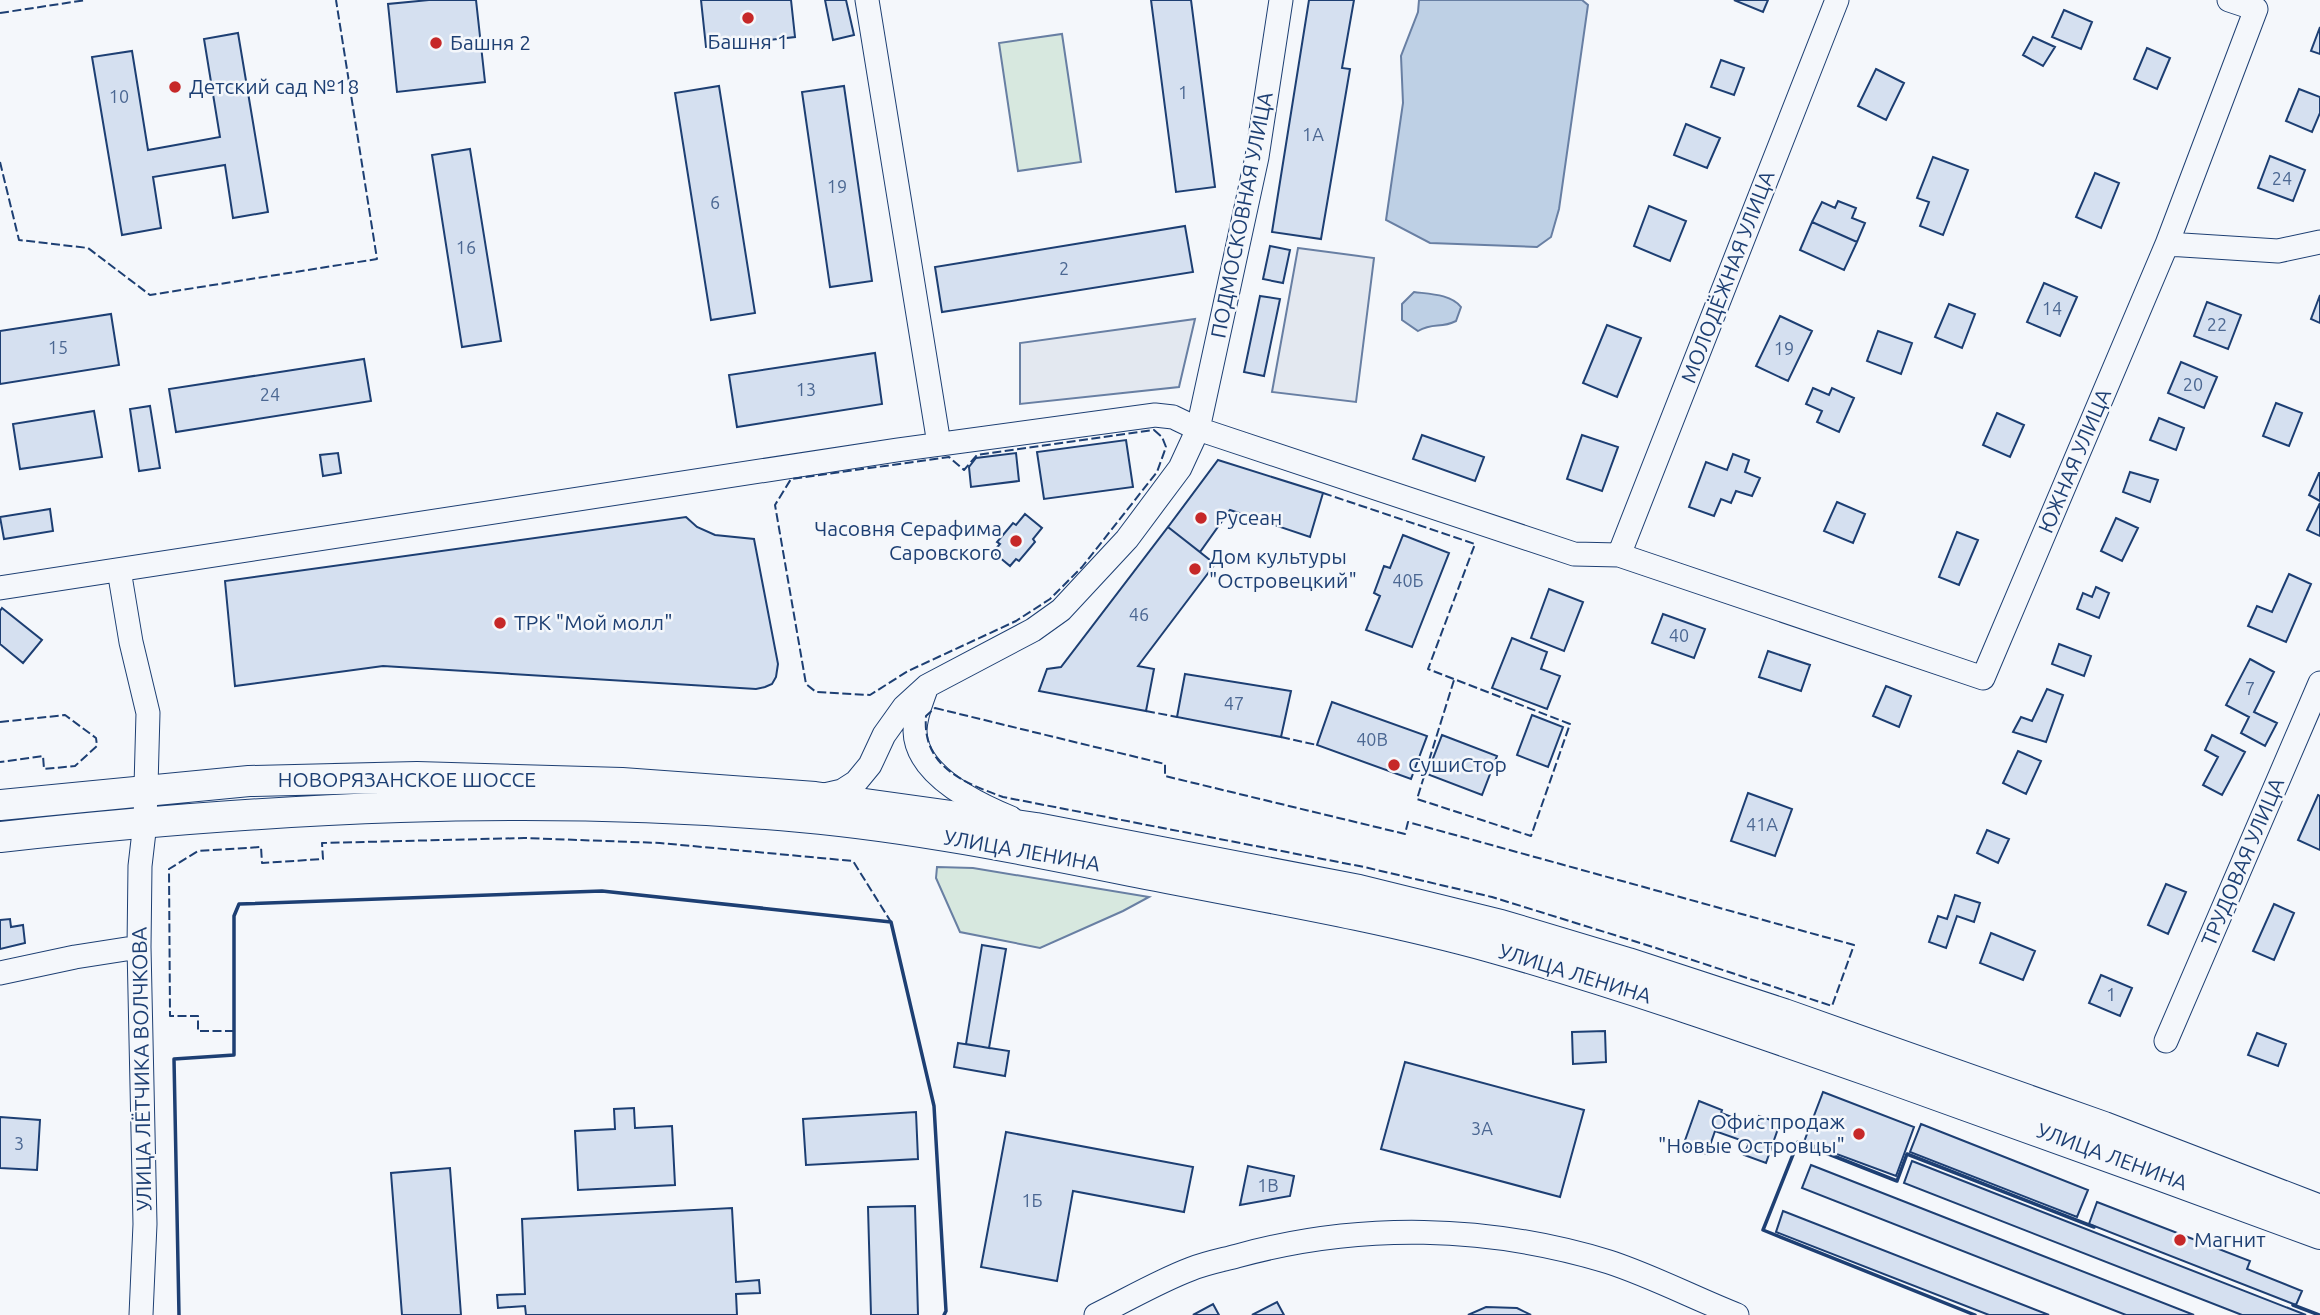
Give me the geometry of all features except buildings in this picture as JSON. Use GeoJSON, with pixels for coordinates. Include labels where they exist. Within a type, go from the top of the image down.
{"type":"FeatureCollection","features":[{"type":"Feature","properties":{"kind":"main road","name":"НОВОРЯЗАНСКОЕ ШОССЕ"},"geometry":{"type":"LineString","coordinates":[[0,805],[249,781],[417,777],[622,783],[809,807]]}},
{"type":"Feature","properties":{"kind":"main road","name":"НОВОРЯЗАНСКОЕ ШОССЕ"},"geometry":{"type":"LineString","coordinates":[[0,837],[145,823],[428,806],[809,807]]}},
{"type":"Feature","properties":{"kind":"main road","name":"УЛИЦА ЛЕНИНА"},"geometry":{"type":"LineString","coordinates":[[809,807],[1036,828],[1359,890],[1526,932],[1784,1014],[2104,1128],[2312,1223]]}},
{"type":"Feature","properties":{"kind":"main road","name":"УЛИЦА ЛЕНИНА"},"geometry":{"type":"LineString","coordinates":[[809,807],[923,833],[1072,859],[1351,915],[1490,947],[1775,1038],[2095,1151],[2312,1223]]}},
{"type":"Feature","properties":{"kind":"street"},"geometry":{"type":"LineString","coordinates":[[867,0],[939,443]]}},
{"type":"Feature","properties":{"kind":"street","name":"ПОДМОСКОВНАЯ УЛИЦА"},"geometry":{"type":"LineString","coordinates":[[809,807],[856,782],[870,765],[884,735],[904,707],[927,686],[1033,630],[1061,610],[1128,539],[1180,468],[1198,429],[1257,157],[1281,0]]}},
{"type":"Feature","properties":{"kind":"street","name":"МОЛОДЁЖНАЯ УЛИЦА"},"geometry":{"type":"LineString","coordinates":[[1619,555],[1837,0]]}},
{"type":"Feature","properties":{"kind":"street","name":"ЮЖНАЯ УЛИЦА"},"geometry":{"type":"LineString","coordinates":[[1619,555],[1983,678],[2167,244],[2256,9],[2229,0]]}},
{"type":"Feature","properties":{"kind":"street"},"geometry":{"type":"LineString","coordinates":[[2167,244],[2278,251],[2320,242]]}},
{"type":"Feature","properties":{"kind":"street"},"geometry":{"type":"LineString","coordinates":[[0,588],[939,443],[1155,415],[1173,417],[1198,429],[1574,554],[1619,555]]}},
{"type":"Feature","properties":{"kind":"street","name":"УЛИЦА ЛЁТЧИКА ВОЛЧКОВА"},"geometry":{"type":"LineString","coordinates":[[119,570],[131,642],[148,713],[145,823],[140,866],[139,947],[145,1224],[141,1315]]}},
{"type":"Feature","properties":{"kind":"street","name":"ТРУДОВАЯ УЛИЦА"},"geometry":{"type":"LineString","coordinates":[[2166,1041],[2320,683]]}},
{"type":"Feature","properties":{"kind":"street"},"geometry":{"type":"LineString","coordinates":[[927,686],[915,729],[916,740],[926,761],[939,776],[961,793],[992,810],[1036,828]]}},
{"type":"Feature","properties":{"kind":"street"},"geometry":{"type":"LineString","coordinates":[[0,973],[139,947]]}},
{"type":"Feature","properties":{"kind":"street"},"geometry":{"type":"LineString","coordinates":[[2312,1223],[2320,1252]]}},
{"type":"Feature","properties":{"kind":"street"},"geometry":{"type":"LineString","coordinates":[[1096,1315],[1192,1269],[1263,1249],[1327,1237],[1434,1231],[1523,1241],[1610,1263],[1737,1315]]}},
{"type":"Feature","properties":{"kind":"shaded area"},"geometry":{"type":"Polygon","coordinates":[[[1062,34],[1081,162],[1018,171],[999,43],[1062,34]]]}},
{"type":"Feature","properties":{"kind":"shaded area"},"geometry":{"type":"Polygon","coordinates":[[[1298,248],[1374,258],[1356,402],[1272,392],[1298,248]]]}},
{"type":"Feature","properties":{"kind":"shaded area"},"geometry":{"type":"Polygon","coordinates":[[[1195,319],[1179,387],[1020,404],[1020,343],[1195,319]]]}},
{"type":"Feature","properties":{"kind":"shaded area"},"geometry":{"type":"Polygon","coordinates":[[[937,867],[973,868],[1149,897],[1040,948],[960,932],[936,878],[937,867]]]}},
{"type":"Feature","properties":{"kind":"water"},"geometry":{"type":"Polygon","coordinates":[[[1419,0],[1582,0],[1588,5],[1559,209],[1551,237],[1537,247],[1430,243],[1386,220],[1403,103],[1401,56],[1418,12],[1419,0]]]}},
{"type":"Feature","properties":{"kind":"water"},"geometry":{"type":"Polygon","coordinates":[[[1414,292],[1452,299],[1461,307],[1456,321],[1418,331],[1402,320],[1402,304],[1414,292]]]}},
{"type":"Feature","properties":{"kind":"fence"},"geometry":{"type":"LineString","coordinates":[[0,13],[86,0]]}},
{"type":"Feature","properties":{"kind":"fence"},"geometry":{"type":"LineString","coordinates":[[0,162],[19,240],[88,248],[150,295],[377,259],[336,0]]}},
{"type":"Feature","properties":{"kind":"fence"},"geometry":{"type":"LineString","coordinates":[[1154,430],[1162,437],[1166,447],[1157,472],[1082,567],[1050,599],[1016,621],[908,671],[870,695],[816,692],[806,684],[775,505],[791,479],[949,457],[964,470],[977,455],[1154,430]]}},
{"type":"Feature","properties":{"kind":"fence"},"geometry":{"type":"LineString","coordinates":[[1323,493],[1475,544],[1428,669],[1570,724],[1531,836],[1417,799],[1454,680]]}},
{"type":"Feature","properties":{"kind":"fence"},"geometry":{"type":"LineString","coordinates":[[935,708],[1165,764],[1165,776],[1405,834],[1408,822],[1854,945],[1832,1006],[1492,897],[1364,867],[1003,797],[960,778],[938,760],[926,733],[926,716],[935,708]]}},
{"type":"Feature","properties":{"kind":"fence"},"geometry":{"type":"LineString","coordinates":[[1146,711],[1177,717]]}},
{"type":"Feature","properties":{"kind":"fence"},"geometry":{"type":"LineString","coordinates":[[0,722],[65,715],[96,738],[97,746],[75,766],[44,769],[43,756],[0,762]]}},
{"type":"Feature","properties":{"kind":"fence"},"geometry":{"type":"LineString","coordinates":[[1281,737],[1317,745]]}},
{"type":"Feature","properties":{"kind":"fence"},"geometry":{"type":"LineString","coordinates":[[234,1031],[198,1031],[198,1016],[170,1016],[169,869],[198,851],[261,847],[262,863],[323,859],[322,843],[524,838],[660,843],[853,861],[891,922]]}},
{"type":"Feature","properties":{"kind":"wall"},"geometry":{"type":"LineString","coordinates":[[179,1315],[174,1059],[234,1055],[234,916],[239,904],[602,891],[891,922],[934,1106],[946,1311],[944,1315]]}},
{"type":"Feature","properties":{"kind":"wall"},"geometry":{"type":"LineString","coordinates":[[1975,1315],[1763,1230],[1798,1142],[1897,1181],[1907,1154],[2094,1227]]}},
{"type":"Feature","properties":{"kind":"wall"},"geometry":{"type":"LineString","coordinates":[[2293,1305],[2319,1315]]}},
{"type":"Feature","properties":{"kind":"place","name":"Башня 1"},"geometry":{"type":"Point","coordinates":[748,18]}},
{"type":"Feature","properties":{"kind":"place","name":"Башня 2"},"geometry":{"type":"Point","coordinates":[436,43]}},
{"type":"Feature","properties":{"kind":"place","name":"Детский сад №18"},"geometry":{"type":"Point","coordinates":[175,87]}},
{"type":"Feature","properties":{"kind":"place","name":"Русеан"},"geometry":{"type":"Point","coordinates":[1201,518]}},
{"type":"Feature","properties":{"kind":"place","name":"Часовня Серафима Саровского"},"geometry":{"type":"Point","coordinates":[1016,541]}},
{"type":"Feature","properties":{"kind":"place","name":"Дом культуры \"Островецкий\""},"geometry":{"type":"Point","coordinates":[1195,569]}},
{"type":"Feature","properties":{"kind":"place","name":"ТРК \"Мой молл\""},"geometry":{"type":"Point","coordinates":[500,623]}},
{"type":"Feature","properties":{"kind":"place","name":"СушиСтор"},"geometry":{"type":"Point","coordinates":[1394,765]}},
{"type":"Feature","properties":{"kind":"place","name":"Офис продаж \"Новые Островцы\""},"geometry":{"type":"Point","coordinates":[1859,1134]}},
{"type":"Feature","properties":{"kind":"place","name":"Магнит"},"geometry":{"type":"Point","coordinates":[2180,1240]}}]}
